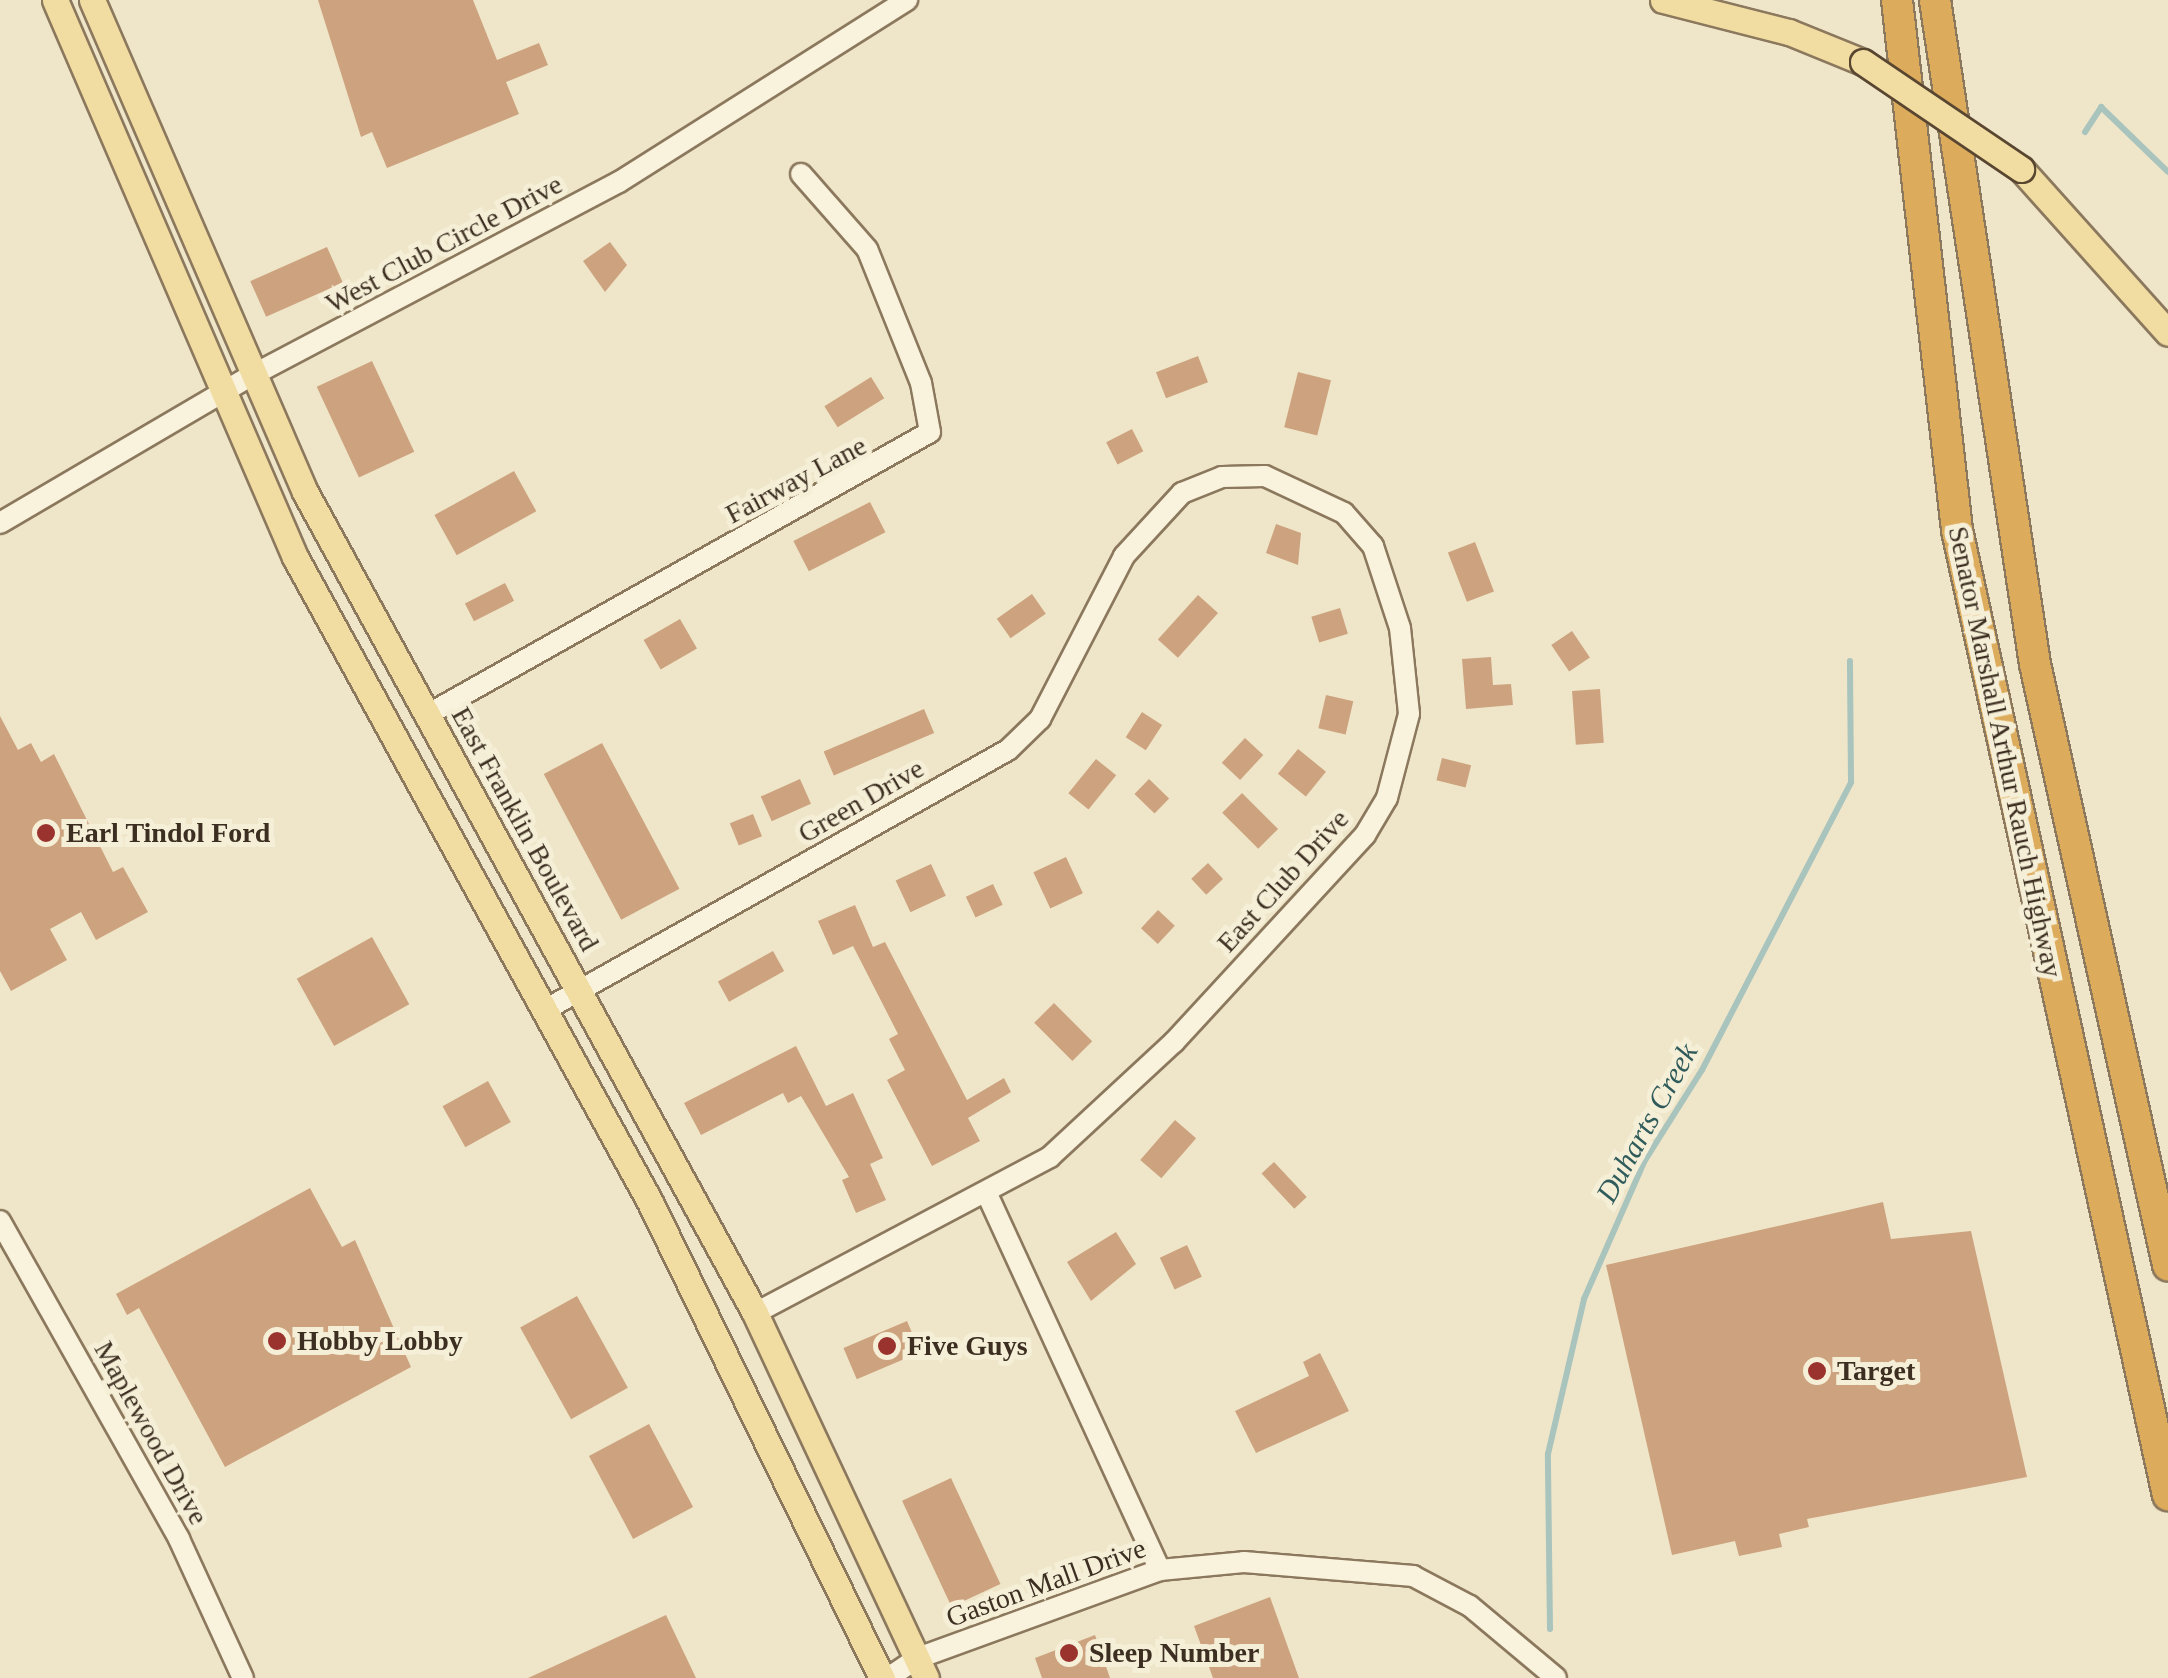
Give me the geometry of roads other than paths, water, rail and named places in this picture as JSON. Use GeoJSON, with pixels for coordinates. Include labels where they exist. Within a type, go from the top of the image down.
{"type":"FeatureCollection","features":[{"type":"Feature","properties":{"kind":"highway","name":"Senator Marshall Arthur Rauch Highway"},"geometry":{"type":"LineString","coordinates":[[1897,0],[1957,530],[2168,1496]]}},
{"type":"Feature","properties":{"kind":"highway","name":"Senator Marshall Arthur Rauch Highway"},"geometry":{"type":"LineString","coordinates":[[1935,0],[1996,452],[2103,982],[2168,1265]]}},
{"type":"Feature","properties":{"kind":"highway"},"geometry":{"type":"LineString","coordinates":[[2103,982],[2168,1185]]}},
{"type":"Feature","properties":{"kind":"main road"},"geometry":{"type":"LineString","coordinates":[[55,0],[223,400],[295,557],[650,1202],[886,1678]]}},
{"type":"Feature","properties":{"kind":"main road","name":"East Franklin Boulevard"},"geometry":{"type":"LineString","coordinates":[[92,0],[249,378],[426,715],[582,991],[754,1313],[922,1668]]}},
{"type":"Feature","properties":{"kind":"main road"},"geometry":{"type":"LineString","coordinates":[[1663,0],[1789,32],[1863,62],[2020,168],[2168,333]]}},
{"type":"Feature","properties":{"kind":"street","name":"West Club Circle Drive"},"geometry":{"type":"LineString","coordinates":[[0,523],[223,400],[249,378],[619,182],[907,0]]}},
{"type":"Feature","properties":{"kind":"street","name":"Fairway Lane"},"geometry":{"type":"LineString","coordinates":[[426,715],[930,432],[921,383],[867,249],[801,174]]}},
{"type":"Feature","properties":{"kind":"street","name":"East Club Drive"},"geometry":{"type":"LineString","coordinates":[[754,1313],[987,1194],[1050,1157],[1174,1042],[1364,835],[1401,757],[1409,714],[1400,628],[1373,546],[1344,513],[1265,476],[1222,477],[1182,493],[1124,556]]}},
{"type":"Feature","properties":{"kind":"street","name":"Green Drive"},"geometry":{"type":"LineString","coordinates":[[543,1011],[1008,750],[1040,719],[1124,556]]}},
{"type":"Feature","properties":{"kind":"street"},"geometry":{"type":"LineString","coordinates":[[987,1194],[1160,1570]]}},
{"type":"Feature","properties":{"kind":"street","name":"Maplewood Drive"},"geometry":{"type":"LineString","coordinates":[[0,1221],[179,1539],[243,1678]]}},
{"type":"Feature","properties":{"kind":"street","name":"Gaston Mall Drive"},"geometry":{"type":"LineString","coordinates":[[886,1678],[922,1668],[1160,1570],[1244,1562],[1413,1576],[1470,1606],[1556,1678]]}},
{"type":"Feature","properties":{"kind":"waterway","name":"Duharts Creek"},"geometry":{"type":"LineString","coordinates":[[2085,132],[2101,107],[2168,172]]}},
{"type":"Feature","properties":{"kind":"waterway","name":"Duharts Creek"},"geometry":{"type":"LineString","coordinates":[[1550,1629],[1548,1454],[1584,1299],[1644,1162],[1702,1070],[1851,782],[1850,661]]}},
{"type":"Feature","properties":{"kind":"place","name":"Earl Tindol Ford"},"geometry":{"type":"Point","coordinates":[46,833]}},
{"type":"Feature","properties":{"kind":"place","name":"Hobby Lobby"},"geometry":{"type":"Point","coordinates":[277,1341]}},
{"type":"Feature","properties":{"kind":"place","name":"Five Guys"},"geometry":{"type":"Point","coordinates":[887,1346]}},
{"type":"Feature","properties":{"kind":"place","name":"Target"},"geometry":{"type":"Point","coordinates":[1817,1371]}},
{"type":"Feature","properties":{"kind":"place","name":"Sleep Number"},"geometry":{"type":"Point","coordinates":[1069,1653]}}]}
